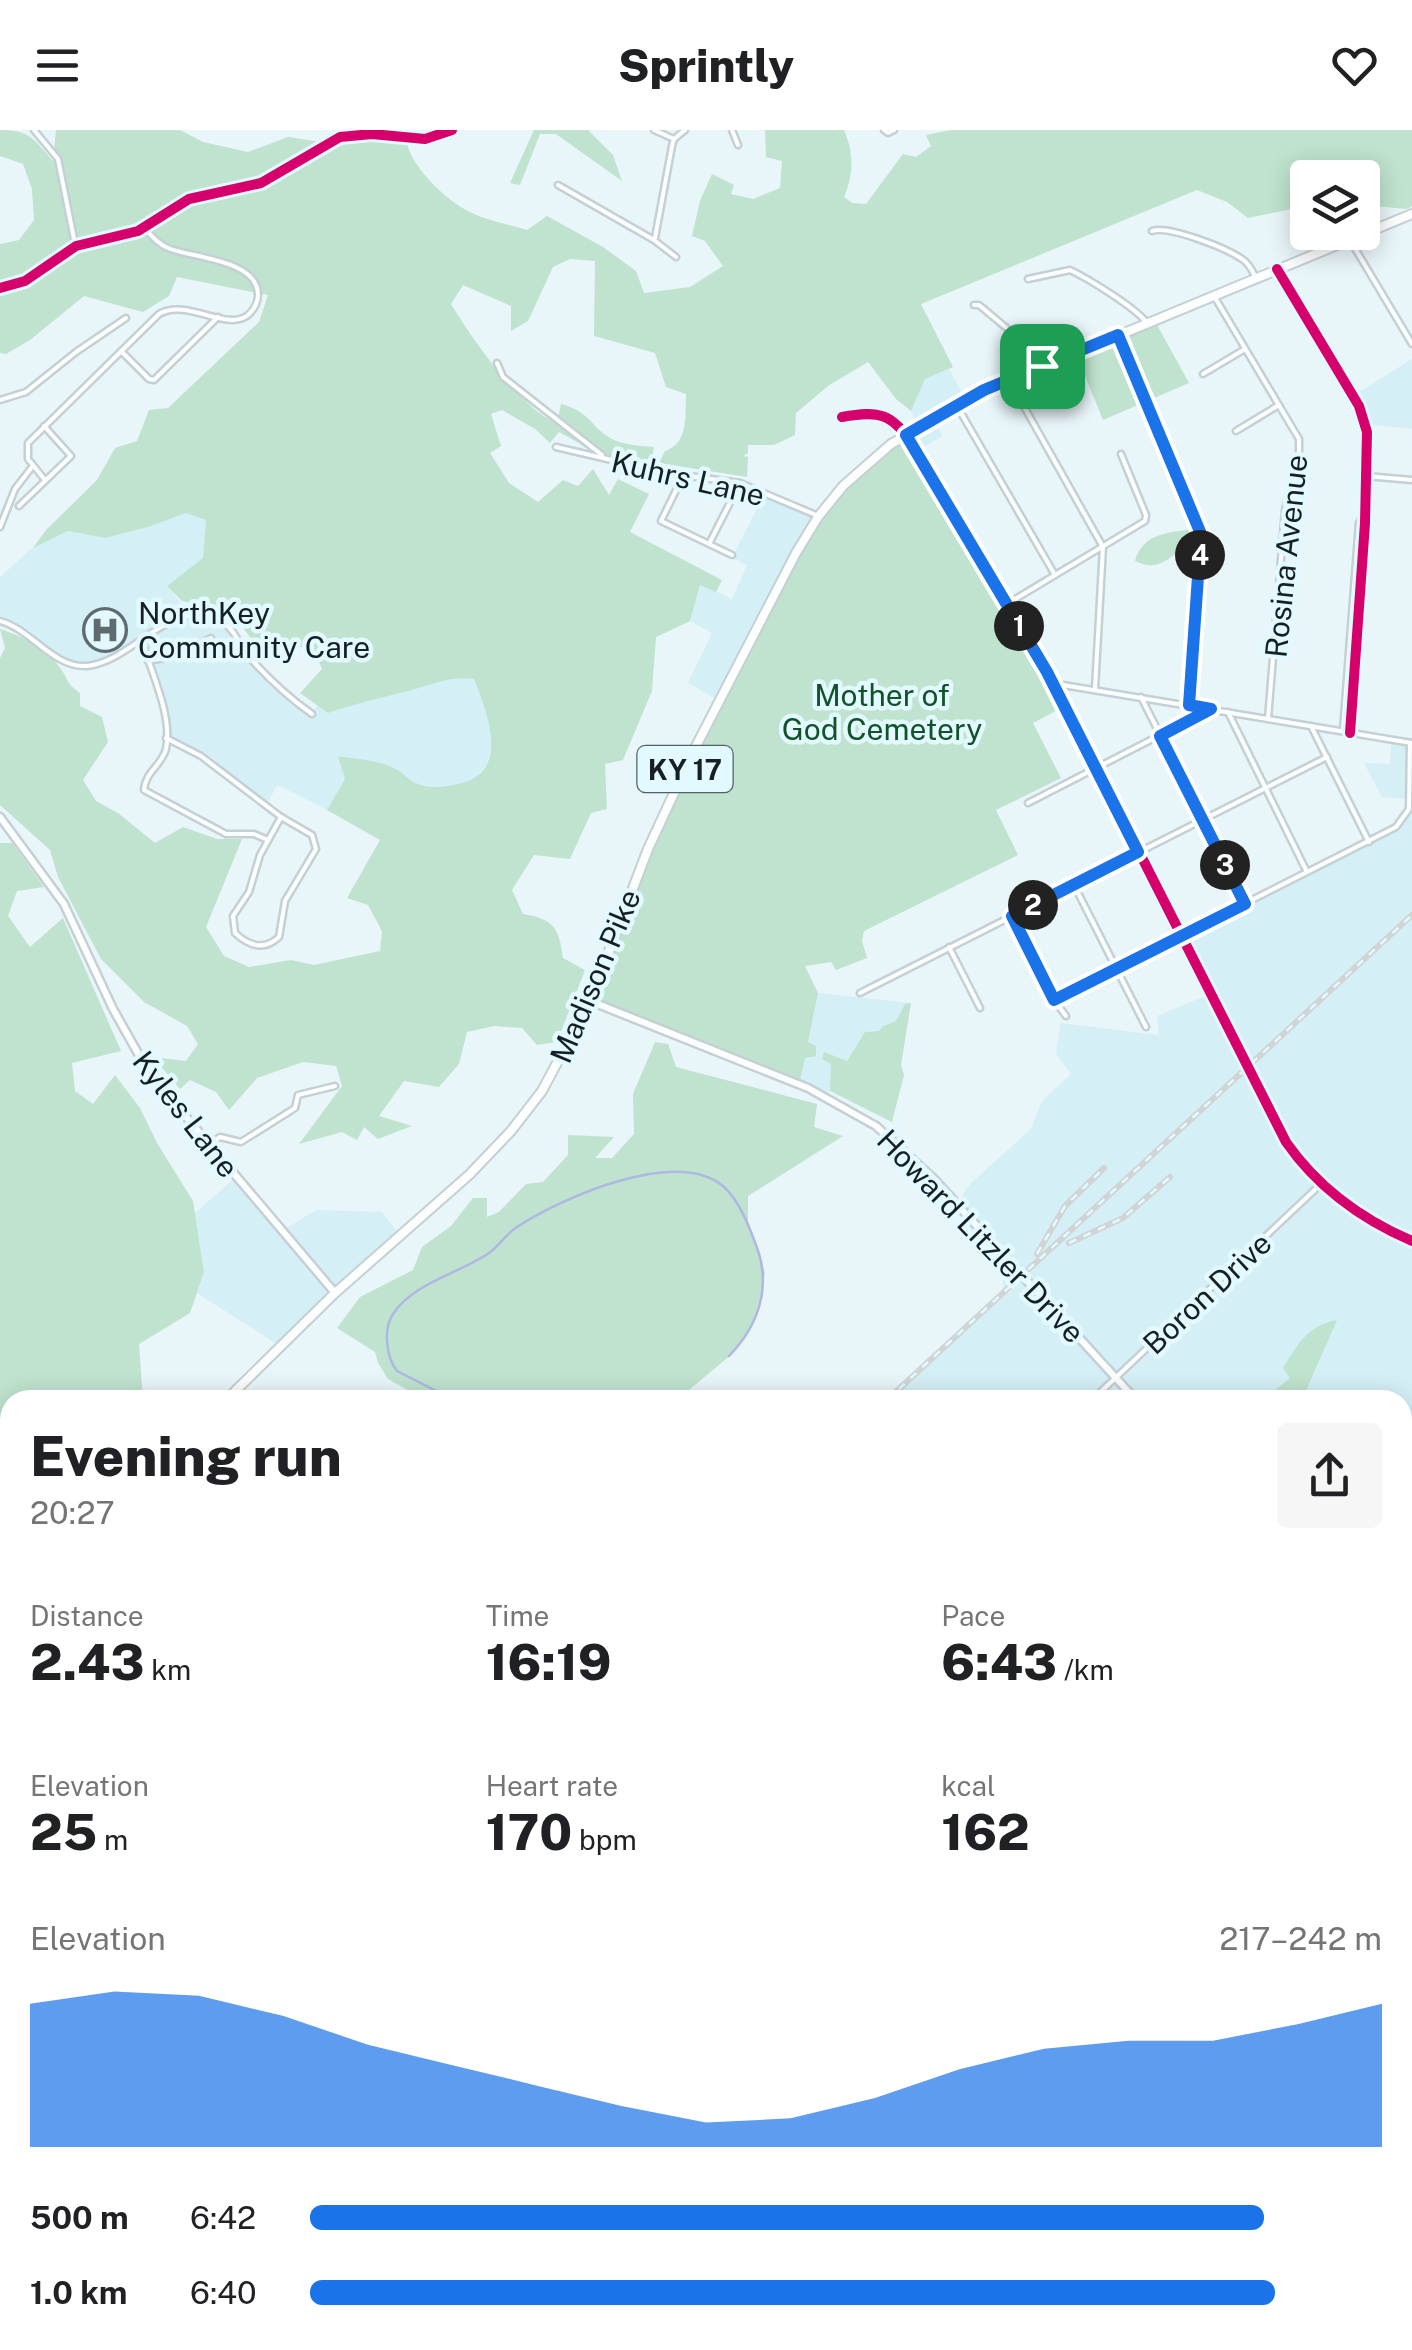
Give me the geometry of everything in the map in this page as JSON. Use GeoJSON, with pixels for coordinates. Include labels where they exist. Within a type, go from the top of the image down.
{"type":"FeatureCollection","features":[{"type":"Feature","properties":{"kind":"main road","name":"KY 17"},"geometry":{"type":"LineString","coordinates":[[1380,227],[1412,214]]}},
{"type":"Feature","properties":{"kind":"main road","name":"KY 17"},"geometry":{"type":"LineString","coordinates":[[818,517],[856,474],[906,435],[957,405],[1325,250]]}},
{"type":"Feature","properties":{"kind":"main road","name":"Madison Pike"},"geometry":{"type":"LineString","coordinates":[[236,1390],[335,1293],[470,1174],[511,1130],[556,1070],[590,1001],[664,813],[787,570],[818,517]]}},
{"type":"Feature","properties":{"kind":"main road","name":"Kyles Lane"},"geometry":{"type":"LineString","coordinates":[[0,817],[64,904],[139,1057],[335,1293]]}},
{"type":"Feature","properties":{"kind":"main road","name":"Howard Litzler Drive"},"geometry":{"type":"LineString","coordinates":[[590,1001],[808,1088],[876,1126],[933,1178],[1127,1390]]}},
{"type":"Feature","properties":{"kind":"street"},"geometry":{"type":"LineString","coordinates":[[34,130],[60,164],[76,246]]}},
{"type":"Feature","properties":{"kind":"street"},"geometry":{"type":"LineString","coordinates":[[0,288],[26,281],[76,246],[126,236],[144,228],[189,198],[254,186],[352,132],[425,138],[452,130]]}},
{"type":"Feature","properties":{"kind":"street"},"geometry":{"type":"LineString","coordinates":[[654,130],[674,139]]}},
{"type":"Feature","properties":{"kind":"street"},"geometry":{"type":"LineString","coordinates":[[654,240],[674,139],[685,130]]}},
{"type":"Feature","properties":{"kind":"street"},"geometry":{"type":"LineString","coordinates":[[732,130],[738,145]]}},
{"type":"Feature","properties":{"kind":"street"},"geometry":{"type":"LineString","coordinates":[[558,185],[654,240],[676,257]]}},
{"type":"Feature","properties":{"kind":"street"},"geometry":{"type":"LineString","coordinates":[[45,480],[32,467],[28,444],[159,314],[172,308],[236,320],[252,312],[258,298],[252,279],[215,258],[166,248],[144,228]]}},
{"type":"Feature","properties":{"kind":"street"},"geometry":{"type":"LineString","coordinates":[[1152,231],[1169,229],[1233,255],[1248,264],[1256,278]]}},
{"type":"Feature","properties":{"kind":"street"},"geometry":{"type":"LineString","coordinates":[[1356,250],[1412,344]]}},
{"type":"Feature","properties":{"kind":"street"},"geometry":{"type":"LineString","coordinates":[[1278,269],[1362,412],[1368,441],[1350,733]]}},
{"type":"Feature","properties":{"kind":"street"},"geometry":{"type":"LineString","coordinates":[[1028,279],[1070,270],[1140,314],[1147,323]]}},
{"type":"Feature","properties":{"kind":"street","name":"Rosina Avenue"},"geometry":{"type":"LineString","coordinates":[[1214,296],[1298,435],[1285,510],[1268,719]]}},
{"type":"Feature","properties":{"kind":"street"},"geometry":{"type":"LineString","coordinates":[[974,305],[979,305],[1034,351],[1042,366]]}},
{"type":"Feature","properties":{"kind":"street"},"geometry":{"type":"LineString","coordinates":[[122,351],[149,380],[154,380],[218,317]]}},
{"type":"Feature","properties":{"kind":"street"},"geometry":{"type":"LineString","coordinates":[[0,400],[26,392],[126,318]]}},
{"type":"Feature","properties":{"kind":"street"},"geometry":{"type":"LineString","coordinates":[[1118,335],[1201,534],[1189,705]]}},
{"type":"Feature","properties":{"kind":"street"},"geometry":{"type":"LineString","coordinates":[[1203,374],[1245,349]]}},
{"type":"Feature","properties":{"kind":"street"},"geometry":{"type":"LineString","coordinates":[[497,363],[504,376],[606,458]]}},
{"type":"Feature","properties":{"kind":"street"},"geometry":{"type":"LineString","coordinates":[[1009,380],[1103,547],[1095,690]]}},
{"type":"Feature","properties":{"kind":"street"},"geometry":{"type":"LineString","coordinates":[[957,405],[1055,575]]}},
{"type":"Feature","properties":{"kind":"street"},"geometry":{"type":"LineString","coordinates":[[1236,431],[1279,405]]}},
{"type":"Feature","properties":{"kind":"street"},"geometry":{"type":"LineString","coordinates":[[842,416],[883,414],[906,435],[1054,684],[1286,1142],[1322,1184],[1362,1215],[1412,1241]]}},
{"type":"Feature","properties":{"kind":"street"},"geometry":{"type":"LineString","coordinates":[[19,506],[70,456],[44,426]]}},
{"type":"Feature","properties":{"kind":"street","name":"Kuhrs Lane"},"geometry":{"type":"LineString","coordinates":[[556,447],[740,483],[818,517]]}},
{"type":"Feature","properties":{"kind":"street"},"geometry":{"type":"LineString","coordinates":[[1007,604],[1145,521],[1121,454]]}},
{"type":"Feature","properties":{"kind":"street"},"geometry":{"type":"LineString","coordinates":[[0,527],[15,489],[32,467]]}},
{"type":"Feature","properties":{"kind":"street"},"geometry":{"type":"LineString","coordinates":[[684,474],[661,521],[732,555]]}},
{"type":"Feature","properties":{"kind":"street"},"geometry":{"type":"LineString","coordinates":[[1366,476],[1412,480]]}},
{"type":"Feature","properties":{"kind":"street"},"geometry":{"type":"LineString","coordinates":[[709,544],[740,483]]}},
{"type":"Feature","properties":{"kind":"street"},"geometry":{"type":"LineString","coordinates":[[1342,732],[1358,523],[1363,516]]}},
{"type":"Feature","properties":{"kind":"street"},"geometry":{"type":"LineString","coordinates":[[0,621],[20,629],[61,660],[81,666],[98,664],[142,639],[191,616],[202,615],[232,630],[248,655],[312,714]]}},
{"type":"Feature","properties":{"kind":"street"},"geometry":{"type":"LineString","coordinates":[[148,661],[173,656],[210,638]]}},
{"type":"Feature","properties":{"kind":"street"},"geometry":{"type":"LineString","coordinates":[[142,639],[162,708],[166,738],[163,756],[144,786],[148,795],[226,834],[254,834],[268,840]]}},
{"type":"Feature","properties":{"kind":"street"},"geometry":{"type":"LineString","coordinates":[[1054,684],[1411,743],[1409,808],[1396,827],[1054,1000]]}},
{"type":"Feature","properties":{"kind":"street"},"geometry":{"type":"LineString","coordinates":[[1141,697],[1245,904]]}},
{"type":"Feature","properties":{"kind":"street"},"geometry":{"type":"LineString","coordinates":[[1028,803],[1211,709]]}},
{"type":"Feature","properties":{"kind":"street"},"geometry":{"type":"LineString","coordinates":[[1228,712],[1306,872]]}},
{"type":"Feature","properties":{"kind":"street"},"geometry":{"type":"LineString","coordinates":[[1312,726],[1368,842]]}},
{"type":"Feature","properties":{"kind":"street"},"geometry":{"type":"LineString","coordinates":[[166,738],[202,756],[281,817],[312,835],[316,849],[286,901],[278,937],[268,945],[255,946],[238,936],[232,919],[249,892],[281,817]]}},
{"type":"Feature","properties":{"kind":"street"},"geometry":{"type":"LineString","coordinates":[[860,992],[1326,757]]}},
{"type":"Feature","properties":{"kind":"street"},"geometry":{"type":"LineString","coordinates":[[1074,884],[1146,1027]]}},
{"type":"Feature","properties":{"kind":"street"},"geometry":{"type":"LineString","coordinates":[[1012,916],[1066,1016]]}},
{"type":"Feature","properties":{"kind":"street"},"geometry":{"type":"LineString","coordinates":[[950,947],[980,1008]]}},
{"type":"Feature","properties":{"kind":"street"},"geometry":{"type":"LineString","coordinates":[[209,1144],[220,1138],[246,1140],[295,1108],[298,1094],[335,1086]]}},
{"type":"Feature","properties":{"kind":"street","name":"Boron Drive"},"geometry":{"type":"LineString","coordinates":[[1103,1390],[1322,1184]]}},
{"type":"Feature","properties":{"kind":"shaded area"},"geometry":{"type":"Polygon","coordinates":[[[1412,359],[1412,429],[1366,424],[1353,396],[1412,359]]]}},
{"type":"Feature","properties":{"kind":"shaded area"},"geometry":{"type":"Polygon","coordinates":[[[949,369],[966,400],[933,419],[942,436],[917,451],[906,435],[919,426],[911,411],[925,379],[949,369]]]}},
{"type":"Feature","properties":{"kind":"shaded area"},"geometry":{"type":"Polygon","coordinates":[[[764,495],[818,517],[720,701],[688,683],[712,633],[690,621],[700,584],[732,599],[747,565],[732,558],[764,495]]]}},
{"type":"Feature","properties":{"kind":"shaded area"},"geometry":{"type":"Polygon","coordinates":[[[186,513],[206,520],[203,558],[167,586],[191,616],[202,615],[226,625],[284,692],[312,714],[317,705],[328,713],[446,677],[474,679],[487,710],[492,745],[486,766],[475,779],[447,788],[417,784],[391,766],[339,756],[345,779],[327,810],[277,785],[265,808],[201,756],[166,738],[162,708],[142,639],[98,664],[81,666],[61,660],[20,629],[0,621],[0,577],[32,548],[68,531],[105,538],[186,513]]]}},
{"type":"Feature","properties":{"kind":"shaded area"},"geometry":{"type":"Polygon","coordinates":[[[1392,740],[1412,743],[1412,1390],[898,1390],[1004,1292],[999,1250],[957,1204],[970,1184],[1031,1129],[1042,1101],[1071,1074],[1056,1054],[1060,1023],[1159,1035],[1157,1016],[1210,994],[1180,936],[1403,821],[1409,799],[1382,797],[1364,763],[1390,764],[1392,740]]]}},
{"type":"Feature","properties":{"kind":"shaded area"},"geometry":{"type":"Polygon","coordinates":[[[818,993],[911,1003],[905,1005],[896,1021],[879,1031],[865,1032],[847,1061],[831,1064],[830,1091],[825,1096],[799,1084],[818,993]]]}},
{"type":"Feature","properties":{"kind":"shaded area"},"geometry":{"type":"Polygon","coordinates":[[[236,1177],[282,1231],[316,1210],[382,1212],[399,1234],[280,1346],[197,1293],[204,1272],[195,1213],[236,1177]]]}},
{"type":"Feature","properties":{"kind":"green space"},"geometry":{"type":"Polygon","coordinates":[[[0,130],[31,137],[53,161],[56,130],[180,130],[203,142],[248,152],[288,137],[328,143],[352,134],[406,138],[420,169],[457,205],[527,230],[547,216],[603,247],[636,271],[644,293],[690,287],[723,266],[705,241],[692,236],[700,201],[712,174],[734,185],[731,194],[753,199],[780,188],[782,161],[766,157],[765,130],[844,130],[852,164],[844,197],[852,203],[866,204],[903,154],[916,157],[931,146],[926,135],[951,130],[1412,130],[1412,206],[1380,207],[1380,160],[1290,160],[1290,209],[1248,218],[1227,202],[1197,190],[921,304],[953,367],[925,379],[911,411],[896,399],[868,362],[828,386],[796,413],[795,435],[774,445],[748,445],[748,453],[743,456],[748,457],[747,477],[659,463],[682,435],[686,394],[666,387],[655,353],[594,336],[595,261],[570,259],[553,267],[528,321],[511,331],[511,306],[463,285],[451,304],[484,353],[528,404],[557,423],[561,404],[571,407],[614,440],[654,447],[651,463],[609,456],[597,447],[593,451],[559,432],[550,443],[535,429],[502,410],[491,414],[501,446],[490,453],[509,483],[538,502],[563,480],[578,486],[593,469],[609,495],[618,479],[649,494],[630,532],[722,580],[716,592],[700,585],[690,621],[656,637],[652,691],[623,760],[605,764],[607,809],[591,813],[570,859],[534,855],[512,890],[523,914],[553,926],[563,958],[585,970],[557,1042],[537,1045],[522,1028],[494,1026],[467,1032],[459,1064],[439,1087],[404,1081],[379,1116],[412,1126],[378,1139],[364,1127],[357,1140],[342,1132],[299,1144],[342,1086],[336,1066],[303,1062],[257,1078],[229,1110],[216,1092],[190,1080],[180,1089],[153,1057],[186,1061],[198,1044],[187,1026],[144,1002],[101,959],[58,877],[50,850],[0,805],[0,658],[5,648],[0,629],[25,639],[49,656],[80,693],[80,706],[102,717],[108,742],[83,780],[96,801],[155,843],[183,827],[217,839],[242,839],[206,927],[224,956],[249,967],[291,960],[314,965],[380,951],[382,931],[368,905],[347,898],[380,840],[327,810],[345,779],[338,756],[386,765],[424,786],[465,782],[479,775],[491,751],[484,706],[474,679],[455,679],[328,713],[300,693],[322,669],[313,648],[286,646],[265,657],[231,612],[182,601],[167,586],[203,558],[206,520],[186,513],[105,538],[68,531],[33,548],[97,480],[115,448],[137,441],[149,410],[168,408],[259,322],[268,295],[177,277],[169,296],[143,312],[84,296],[30,340],[6,354],[0,353],[0,244],[19,240],[34,220],[32,189],[23,164],[0,156],[0,130]]]}},
{"type":"Feature","properties":{"kind":"green space"},"geometry":{"type":"Polygon","coordinates":[[[534,130],[588,130],[613,155],[622,181],[556,134],[540,134],[520,185],[510,183],[534,130]]]}},
{"type":"Feature","properties":{"kind":"green space"},"geometry":{"type":"Polygon","coordinates":[[[1156,323],[1189,383],[1103,420],[1077,356],[1156,323]]]}},
{"type":"Feature","properties":{"kind":"green space","name":"Mother of God Cemetery"},"geometry":{"type":"Polygon","coordinates":[[[906,435],[1065,706],[1033,723],[1061,778],[996,810],[1018,855],[864,931],[862,941],[867,958],[836,970],[831,962],[805,966],[818,993],[808,1042],[816,1046],[816,1056],[805,1058],[799,1084],[590,1001],[648,849],[796,553],[843,486],[906,435]]]}},
{"type":"Feature","properties":{"kind":"green space"},"geometry":{"type":"Polygon","coordinates":[[[1193,529],[1192,543],[1165,561],[1151,565],[1135,561],[1150,540],[1193,529]]]}},
{"type":"Feature","properties":{"kind":"green space"},"geometry":{"type":"Polygon","coordinates":[[[0,843],[12,843],[44,887],[17,891],[8,916],[30,947],[63,918],[121,1051],[72,1063],[75,1091],[93,1104],[115,1075],[140,1108],[193,1201],[204,1272],[190,1313],[139,1344],[142,1390],[0,1390],[0,843]]]}},
{"type":"Feature","properties":{"kind":"green space"},"geometry":{"type":"Polygon","coordinates":[[[911,1003],[901,1065],[904,1075],[892,1122],[830,1091],[831,1064],[822,1059],[824,1052],[847,1061],[865,1032],[879,1031],[896,1021],[905,1004],[911,1003]]]}},
{"type":"Feature","properties":{"kind":"green space"},"geometry":{"type":"Polygon","coordinates":[[[655,1042],[668,1044],[676,1067],[817,1104],[814,1127],[843,1136],[748,1196],[748,1223],[765,1273],[755,1320],[732,1354],[689,1390],[408,1390],[388,1379],[375,1352],[337,1328],[360,1297],[413,1270],[422,1247],[451,1226],[473,1198],[487,1198],[487,1217],[499,1212],[526,1184],[543,1182],[568,1155],[568,1135],[614,1137],[595,1158],[612,1158],[634,1134],[633,1094],[655,1042]]]}},
{"type":"Feature","properties":{"kind":"green space"},"geometry":{"type":"Polygon","coordinates":[[[1337,1320],[1306,1390],[1275,1390],[1290,1378],[1283,1368],[1294,1351],[1305,1337],[1337,1320]]]}},
{"type":"Feature","properties":{"kind":"waterway"},"geometry":{"type":"LineString","coordinates":[[434,1390],[397,1371],[390,1358],[388,1327],[402,1303],[425,1286],[489,1253],[513,1230],[537,1215],[589,1191],[649,1174],[702,1175],[729,1192],[747,1222],[761,1260],[762,1290],[755,1318],[729,1356]]}},
{"type":"Feature","properties":{"kind":"railway"},"geometry":{"type":"LineString","coordinates":[[898,1390],[1412,915]]}},
{"type":"Feature","properties":{"kind":"railway"},"geometry":{"type":"LineString","coordinates":[[1037,1254],[1065,1206],[1104,1168]]}},
{"type":"Feature","properties":{"kind":"railway"},"geometry":{"type":"LineString","coordinates":[[1069,1243],[1123,1218],[1170,1177]]}},
{"type":"Feature","properties":{"kind":"cycle path"},"geometry":{"type":"LineString","coordinates":[[0,288],[25,281],[76,246],[138,231],[189,199],[261,183],[340,137],[372,134],[425,139],[452,130]]}},
{"type":"Feature","properties":{"kind":"cycle path"},"geometry":{"type":"LineString","coordinates":[[1277,269],[1359,406],[1367,432],[1365,523],[1350,733]]}},
{"type":"Feature","properties":{"kind":"cycle path"},"geometry":{"type":"LineString","coordinates":[[1118,335],[1201,534],[1189,705]]}},
{"type":"Feature","properties":{"kind":"cycle path"},"geometry":{"type":"LineString","coordinates":[[842,417],[884,416],[914,446],[1054,684],[1286,1142],[1326,1188],[1375,1223],[1412,1241]]}},
{"type":"Feature","properties":{"kind":"place","name":"NorthKey Community Care"},"geometry":{"type":"Point","coordinates":[105,630]}},
{"type":"Feature","properties":{"kind":"route"},"geometry":{"type":"LineString","coordinates":[[1118,335],[1201,534],[1189,705],[1211,709],[1160,736],[1245,904],[1054,1000],[1012,916],[1138,852],[1047,672],[906,435],[984,390],[1042,366],[1118,335]]}}]}
